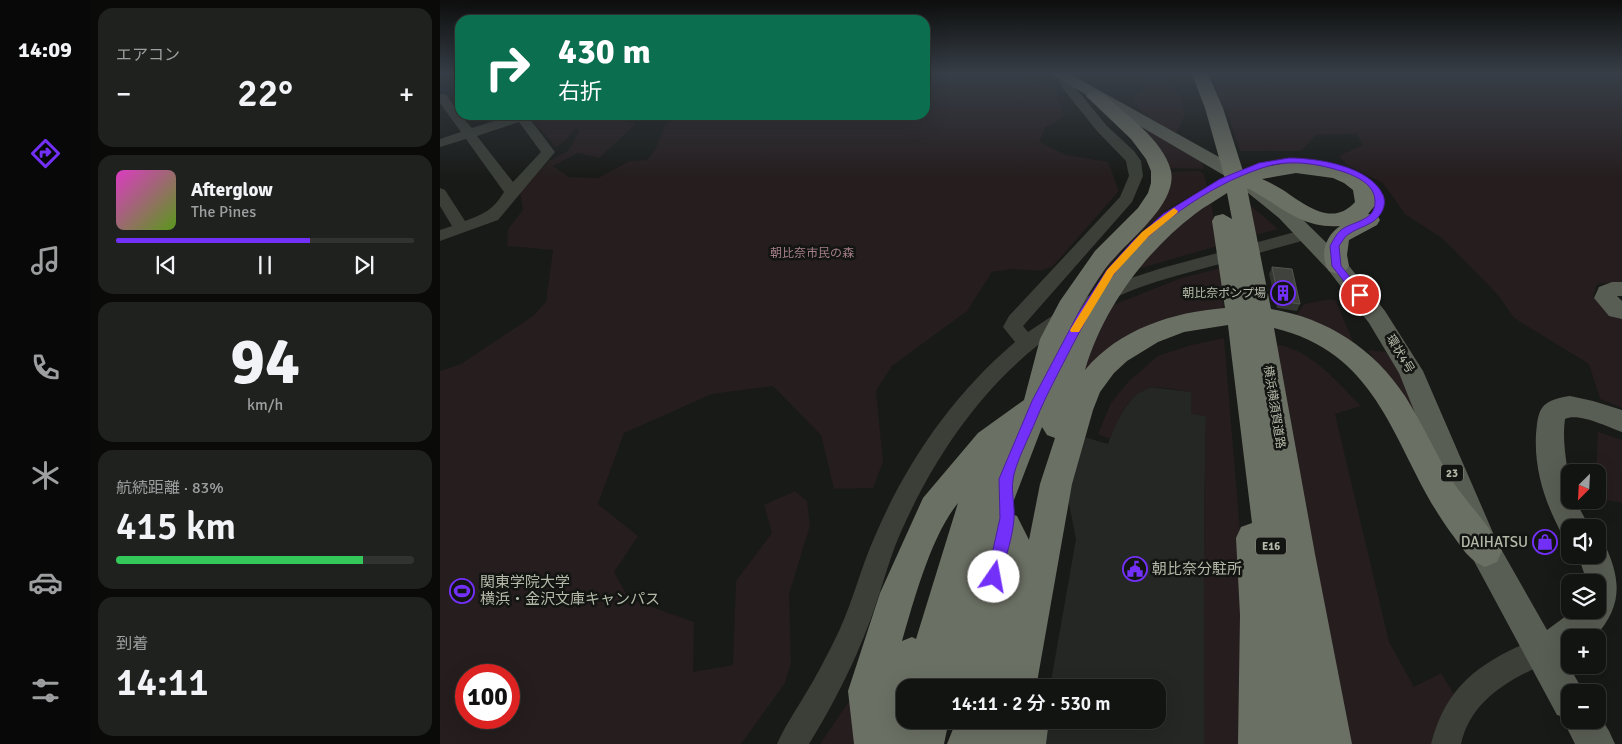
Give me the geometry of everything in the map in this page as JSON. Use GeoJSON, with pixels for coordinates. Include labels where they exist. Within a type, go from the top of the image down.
{"type":"FeatureCollection","features":[{"type":"Feature","properties":{"kind":"highway"},"geometry":{"type":"LineString","coordinates":[[1037,679],[1062,534],[1054,498],[1054,442],[1075,359],[1057,331],[1078,290],[1104,256],[1150,206],[1161,183],[1160,165],[1156,156],[1138,135],[1109,109]]}},
{"type":"Feature","properties":{"kind":"highway","name":"横浜横須賀道路"},"geometry":{"type":"LineString","coordinates":[[1207,109],[1212,132],[1241,214],[1254,350],[1331,744]]}},
{"type":"Feature","properties":{"kind":"highway"},"geometry":{"type":"LineString","coordinates":[[973,679],[1007,518],[995,486],[982,475],[1029,410],[1060,337],[1117,271],[1175,220],[1238,177],[1289,160],[1325,163],[1358,174],[1376,190],[1380,198],[1380,207],[1375,215],[1344,232],[1334,246],[1336,266]]}},
{"type":"Feature","properties":{"kind":"highway"},"geometry":{"type":"LineString","coordinates":[[1295,166],[1331,171],[1350,178],[1359,184],[1364,191],[1366,203],[1362,210],[1350,217],[1339,220],[1313,217],[1293,208],[1272,192],[1238,177],[1269,169],[1295,166]]}},
{"type":"Feature","properties":{"kind":"highway"},"geometry":{"type":"LineString","coordinates":[[1018,679],[1054,498],[1083,397],[1093,379],[1125,348],[1148,335],[1174,325],[1198,319],[1249,315],[1272,318],[1318,333],[1339,344],[1359,360],[1381,383],[1399,410],[1441,491],[1485,550]]}},
{"type":"Feature","properties":{"kind":"highway","name":"横浜横須賀道路"},"geometry":{"type":"LineString","coordinates":[[1254,350],[1249,382],[1298,744]]}},
{"type":"Feature","properties":{"kind":"highway"},"geometry":{"type":"LineString","coordinates":[[1249,382],[1251,516],[1258,615],[1260,744]]}},
{"type":"Feature","properties":{"kind":"highway"},"geometry":{"type":"LineString","coordinates":[[884,737],[915,597],[941,500],[989,442],[1029,410]]}},
{"type":"Feature","properties":{"kind":"highway"},"geometry":{"type":"LineString","coordinates":[[923,679],[995,486]]}},
{"type":"Feature","properties":{"kind":"highway"},"geometry":{"type":"LineString","coordinates":[[939,679],[977,525],[995,486]]}},
{"type":"Feature","properties":{"kind":"highway"},"geometry":{"type":"LineString","coordinates":[[954,679],[972,610],[992,515],[995,486]]}},
{"type":"Feature","properties":{"kind":"highway"},"geometry":{"type":"LineString","coordinates":[[884,737],[896,708],[930,600],[952,518],[995,486]]}},
{"type":"Feature","properties":{"kind":"highway"},"geometry":{"type":"LineString","coordinates":[[1002,679],[1030,551],[1054,498]]}},
{"type":"Feature","properties":{"kind":"highway"},"geometry":{"type":"LineString","coordinates":[[988,679],[999,614],[1014,542],[1005,527]]}},
{"type":"Feature","properties":{"kind":"highway"},"geometry":{"type":"LineString","coordinates":[[884,737],[897,729]]}},
{"type":"Feature","properties":{"kind":"highway"},"geometry":{"type":"LineString","coordinates":[[923,744],[927,729]]}},
{"type":"Feature","properties":{"kind":"highway"},"geometry":{"type":"LineString","coordinates":[[938,744],[942,729]]}},
{"type":"Feature","properties":{"kind":"highway"},"geometry":{"type":"LineString","coordinates":[[960,744],[963,729]]}},
{"type":"Feature","properties":{"kind":"highway"},"geometry":{"type":"LineString","coordinates":[[968,744],[979,729]]}},
{"type":"Feature","properties":{"kind":"highway"},"geometry":{"type":"LineString","coordinates":[[988,744],[991,729]]}},
{"type":"Feature","properties":{"kind":"highway"},"geometry":{"type":"LineString","coordinates":[[1005,744],[1008,729]]}},
{"type":"Feature","properties":{"kind":"highway"},"geometry":{"type":"LineString","coordinates":[[1025,744],[1028,729]]}},
{"type":"Feature","properties":{"kind":"main road","name":"環状4号"},"geometry":{"type":"LineString","coordinates":[[1119,109],[1206,156],[1264,195],[1306,234],[1336,266],[1377,317],[1411,371],[1485,550],[1561,687]]}},
{"type":"Feature","properties":{"kind":"main road"},"geometry":{"type":"LineString","coordinates":[[1622,289],[1607,292],[1605,298],[1617,310],[1622,312]]}},
{"type":"Feature","properties":{"kind":"main road"},"geometry":{"type":"LineString","coordinates":[[1570,519],[1560,501],[1554,480],[1550,425],[1552,413],[1564,407],[1575,408],[1599,413],[1622,422]]}},
{"type":"Feature","properties":{"kind":"main road"},"geometry":{"type":"LineString","coordinates":[[1540,651],[1567,639],[1583,627],[1589,619]]}},
{"type":"Feature","properties":{"kind":"main road"},"geometry":{"type":"LineString","coordinates":[[1587,729],[1596,744]]}},
{"type":"Feature","properties":{"kind":"street"},"geometry":{"type":"LineString","coordinates":[[1060,337],[1012,327],[1127,198],[1137,177],[1137,169],[1128,153],[1104,131],[1087,109]]}},
{"type":"Feature","properties":{"kind":"street"},"geometry":{"type":"LineString","coordinates":[[458,120],[512,192]]}},
{"type":"Feature","properties":{"kind":"street"},"geometry":{"type":"LineString","coordinates":[[440,143],[511,120]]}},
{"type":"Feature","properties":{"kind":"street"},"geometry":{"type":"LineString","coordinates":[[440,236],[492,217],[548,152],[526,120]]}},
{"type":"Feature","properties":{"kind":"street"},"geometry":{"type":"LineString","coordinates":[[440,193],[460,228]]}},
{"type":"Feature","properties":{"kind":"street"},"geometry":{"type":"LineString","coordinates":[[792,744],[825,688],[853,632],[886,538],[905,496],[926,457],[952,418],[977,388],[1004,361],[1060,337],[1075,310],[1132,283],[1306,234]]}},
{"type":"Feature","properties":{"kind":"street"},"geometry":{"type":"LineString","coordinates":[[1446,744],[1447,735],[1460,707],[1478,686],[1510,665],[1540,651]]}},
{"type":"Feature","properties":{"kind":"shaded area"},"geometry":{"type":"Polygon","coordinates":[[[1150,387],[1191,392],[1206,416],[1204,744],[1041,744],[1044,729],[1166,729],[1166,679],[1051,679],[1076,539],[1065,484],[1084,437],[1108,444],[1117,419],[1135,395],[1150,387]]]}},
{"type":"Feature","properties":{"kind":"green space","name":"朝比奈市民の森"},"geometry":{"type":"Polygon","coordinates":[[[930,109],[1061,109],[1064,116],[1045,128],[1039,142],[1066,155],[1108,162],[1119,191],[1053,266],[1041,271],[1012,269],[992,272],[967,311],[892,366],[876,391],[883,462],[873,488],[834,489],[821,435],[773,386],[712,394],[624,433],[598,504],[638,536],[614,572],[629,599],[694,622],[693,672],[733,665],[736,581],[772,533],[764,505],[795,491],[807,501],[810,526],[789,594],[791,664],[785,683],[741,744],[440,744],[440,371],[461,364],[533,316],[546,302],[553,250],[507,246],[508,229],[523,210],[520,191],[549,161],[569,150],[579,131],[577,127],[566,140],[556,147],[532,120],[626,120],[636,124],[599,158],[578,153],[553,166],[569,177],[598,178],[630,161],[647,160],[655,150],[665,125],[672,120],[930,120],[930,109]]]}},
{"type":"Feature","properties":{"kind":"green space"},"geometry":{"type":"Polygon","coordinates":[[[1139,109],[1184,109],[1185,115],[1176,134],[1145,116],[1139,109]]]}},
{"type":"Feature","properties":{"kind":"green space"},"geometry":{"type":"Polygon","coordinates":[[[1224,109],[1622,109],[1622,282],[1597,284],[1593,297],[1614,315],[1622,319],[1622,408],[1600,399],[1589,364],[1514,318],[1498,295],[1443,239],[1405,214],[1383,183],[1347,165],[1339,156],[1363,145],[1357,134],[1316,135],[1301,151],[1240,151],[1224,109]]]}},
{"type":"Feature","properties":{"kind":"green space"},"geometry":{"type":"Polygon","coordinates":[[[1114,110],[1202,159],[1204,169],[1164,168],[1114,110]]]}},
{"type":"Feature","properties":{"kind":"green space"},"geometry":{"type":"Polygon","coordinates":[[[1199,171],[1204,174],[1207,186],[1165,211],[1123,249],[1091,289],[1166,172],[1199,171]]]}},
{"type":"Feature","properties":{"kind":"green space"},"geometry":{"type":"Polygon","coordinates":[[[1211,201],[1218,246],[1131,271],[1146,251],[1211,201]]]}},
{"type":"Feature","properties":{"kind":"green space"},"geometry":{"type":"Polygon","coordinates":[[[1250,205],[1278,229],[1256,235],[1250,205]]]}},
{"type":"Feature","properties":{"kind":"green space"},"geometry":{"type":"Polygon","coordinates":[[[1221,268],[1224,310],[1137,334],[1064,422],[1108,307],[1181,278],[1221,268]]]}},
{"type":"Feature","properties":{"kind":"green space"},"geometry":{"type":"Polygon","coordinates":[[[1331,299],[1336,301],[1357,351],[1290,318],[1298,313],[1304,304],[1331,299]]]}},
{"type":"Feature","properties":{"kind":"green space"},"geometry":{"type":"Polygon","coordinates":[[[1224,338],[1246,604],[1248,744],[1204,744],[1206,416],[1191,414],[1191,392],[1153,387],[1142,391],[1130,402],[1120,416],[1110,439],[1098,434],[1111,403],[1129,381],[1158,356],[1191,345],[1224,338]]]}},
{"type":"Feature","properties":{"kind":"green space"},"geometry":{"type":"Polygon","coordinates":[[[1272,344],[1285,346],[1310,358],[1332,376],[1361,406],[1335,414],[1389,642],[1414,687],[1441,673],[1455,696],[1437,744],[1343,744],[1272,344]]]}},
{"type":"Feature","properties":{"kind":"green space"},"geometry":{"type":"Polygon","coordinates":[[[1368,350],[1386,352],[1408,383],[1424,438],[1368,350]]]}},
{"type":"Feature","properties":{"kind":"green space"},"geometry":{"type":"Polygon","coordinates":[[[1598,432],[1622,440],[1622,503],[1606,500],[1606,464],[1596,464],[1598,432]]]}},
{"type":"Feature","properties":{"kind":"green space"},"geometry":{"type":"Polygon","coordinates":[[[852,697],[858,744],[820,744],[852,697]]]}},
{"type":"Feature","properties":{"kind":"building","name":"朝比奈ポンプ場"},"geometry":{"type":"Polygon","coordinates":[[[1272,267],[1292,269],[1300,304],[1279,301],[1272,267]]]}},
{"type":"Feature","properties":{"kind":"slow traffic"},"geometry":{"type":"LineString","coordinates":[[1075,330],[1092,298],[1110,272],[1146,234],[1174,211]]}},
{"type":"Feature","properties":{"kind":"place","name":"朝比奈ポンプ場"},"geometry":{"type":"Point","coordinates":[1283,293]}},
{"type":"Feature","properties":{"kind":"place","name":"DAIHATSU"},"geometry":{"type":"Point","coordinates":[1545,542]}},
{"type":"Feature","properties":{"kind":"place","name":"朝比奈分駐所"},"geometry":{"type":"Point","coordinates":[1135,569]}},
{"type":"Feature","properties":{"kind":"place","name":"関東学院大学 横浜・金沢文庫キャンパス"},"geometry":{"type":"Point","coordinates":[462,591]}},
{"type":"Feature","properties":{"kind":"route"},"geometry":{"type":"LineString","coordinates":[[994,577],[1007,518],[1006,479],[1038,401],[1092,298],[1110,272],[1136,243],[1166,216],[1223,181],[1248,170],[1275,162],[1289,160],[1325,163],[1358,174],[1376,190],[1380,198],[1380,207],[1369,220],[1344,232],[1334,246],[1334,252],[1336,266],[1360,295]]}}]}
